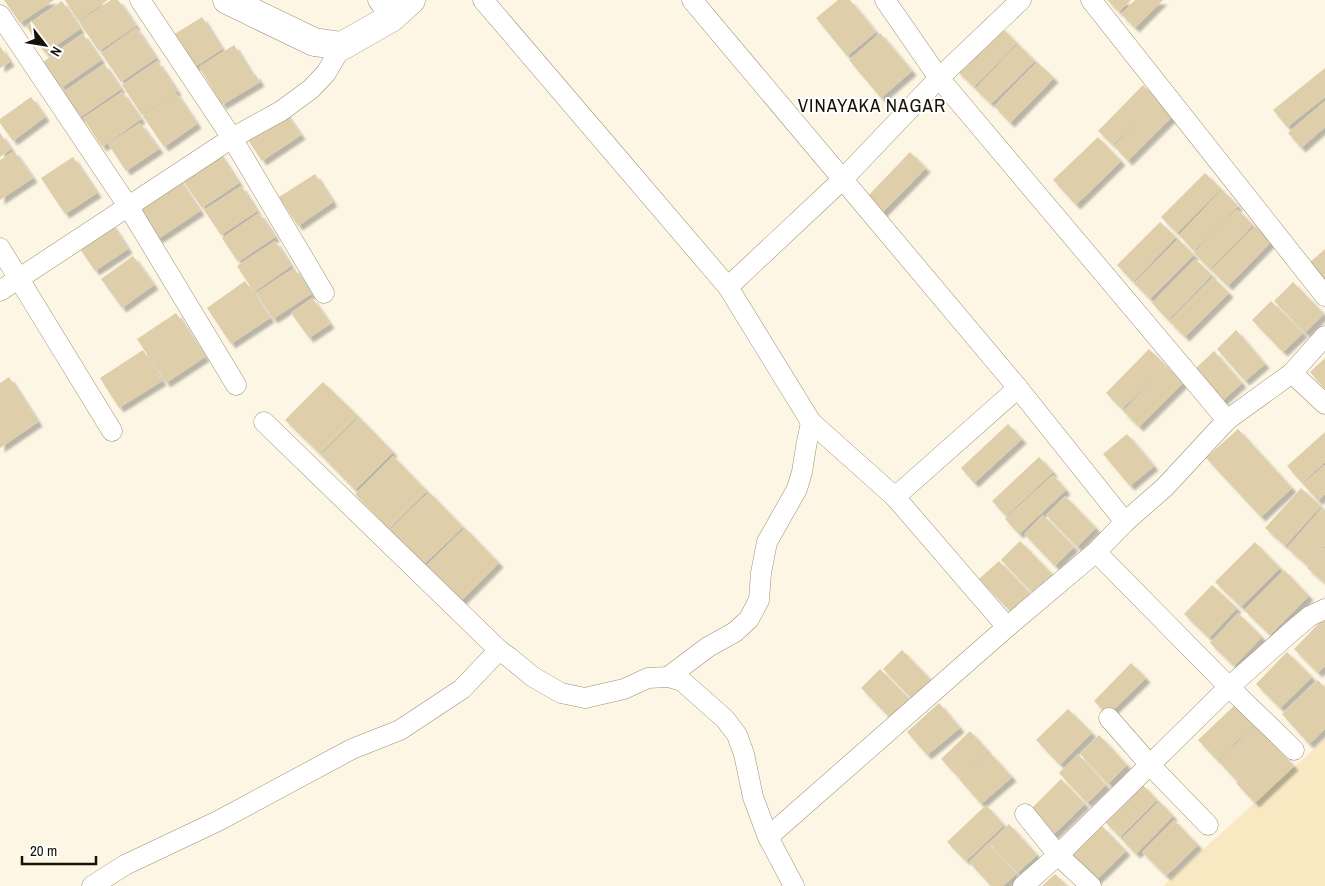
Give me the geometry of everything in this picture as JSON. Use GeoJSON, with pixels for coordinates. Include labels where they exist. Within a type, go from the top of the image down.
{"type":"FeatureCollection","features":[{"type":"Feature","properties":{"kind":"street"},"geometry":{"type":"LineString","coordinates":[[140,0],[232,138],[324,293]]}},
{"type":"Feature","properties":{"kind":"street"},"geometry":{"type":"LineString","coordinates":[[227,0],[314,42],[342,46]]}},
{"type":"Feature","properties":{"kind":"street"},"geometry":{"type":"LineString","coordinates":[[0,291],[232,138],[280,111],[310,89],[326,72],[342,46],[385,9],[411,0]]}},
{"type":"Feature","properties":{"kind":"street"},"geometry":{"type":"LineString","coordinates":[[483,0],[728,287],[812,422],[895,497],[1006,627]]}},
{"type":"Feature","properties":{"kind":"street"},"geometry":{"type":"LineString","coordinates":[[692,0],[1018,388],[1125,522]]}},
{"type":"Feature","properties":{"kind":"street"},"geometry":{"type":"LineString","coordinates":[[885,0],[939,78],[1228,420]]}},
{"type":"Feature","properties":{"kind":"street"},"geometry":{"type":"LineString","coordinates":[[728,287],[842,180],[939,78],[1021,0]]}},
{"type":"Feature","properties":{"kind":"street"},"geometry":{"type":"LineString","coordinates":[[1091,0],[1325,296]]}},
{"type":"Feature","properties":{"kind":"street"},"geometry":{"type":"LineString","coordinates":[[0,15],[128,206],[236,385]]}},
{"type":"Feature","properties":{"kind":"street"},"geometry":{"type":"LineString","coordinates":[[0,248],[112,431]]}},
{"type":"Feature","properties":{"kind":"street"},"geometry":{"type":"LineString","coordinates":[[768,837],[1006,627],[1096,552],[1125,522],[1165,487],[1228,420],[1292,373],[1325,336]]}},
{"type":"Feature","properties":{"kind":"street"},"geometry":{"type":"LineString","coordinates":[[1292,373],[1325,404]]}},
{"type":"Feature","properties":{"kind":"street"},"geometry":{"type":"LineString","coordinates":[[895,497],[1018,388]]}},
{"type":"Feature","properties":{"kind":"street"},"geometry":{"type":"LineString","coordinates":[[264,422],[498,650],[533,677],[561,693],[585,698],[624,689],[648,678],[668,677],[682,681],[725,719],[737,735],[744,754],[754,797],[768,837],[794,886]]}},
{"type":"Feature","properties":{"kind":"street"},"geometry":{"type":"LineString","coordinates":[[668,677],[708,647],[735,632],[749,619],[759,600],[761,573],[767,542],[797,488],[812,422]]}},
{"type":"Feature","properties":{"kind":"street"},"geometry":{"type":"LineString","coordinates":[[1096,552],[1294,750]]}},
{"type":"Feature","properties":{"kind":"street"},"geometry":{"type":"LineString","coordinates":[[1023,886],[1058,855],[1229,687],[1310,616],[1325,609]]}},
{"type":"Feature","properties":{"kind":"street"},"geometry":{"type":"LineString","coordinates":[[92,886],[125,865],[218,821],[352,749],[400,730],[462,689],[498,650]]}},
{"type":"Feature","properties":{"kind":"street"},"geometry":{"type":"LineString","coordinates":[[1109,718],[1150,765],[1208,825]]}},
{"type":"Feature","properties":{"kind":"street"},"geometry":{"type":"LineString","coordinates":[[1025,814],[1058,855],[1091,886]]}},
{"type":"Feature","properties":{"kind":"shaded area"},"geometry":{"type":"Polygon","coordinates":[[[1325,739],[1325,886],[1163,886],[1325,739]]]}},
{"type":"Feature","properties":{"kind":"building"},"geometry":{"type":"Polygon","coordinates":[[[4,0],[54,0],[20,23],[4,0]]]}},
{"type":"Feature","properties":{"kind":"building"},"geometry":{"type":"Polygon","coordinates":[[[65,0],[108,0],[78,21],[65,0]]]}},
{"type":"Feature","properties":{"kind":"building"},"geometry":{"type":"Polygon","coordinates":[[[111,0],[118,0],[136,26],[99,51],[79,22],[111,0]]]}},
{"type":"Feature","properties":{"kind":"building"},"geometry":{"type":"Polygon","coordinates":[[[838,0],[850,0],[876,32],[847,56],[816,18],[838,0]]]}},
{"type":"Feature","properties":{"kind":"building"},"geometry":{"type":"Polygon","coordinates":[[[1107,0],[1131,0],[1119,12],[1107,0]]]}},
{"type":"Feature","properties":{"kind":"building"},"geometry":{"type":"Polygon","coordinates":[[[1135,0],[1163,0],[1135,28],[1121,14],[1135,0]]]}},
{"type":"Feature","properties":{"kind":"building"},"geometry":{"type":"Polygon","coordinates":[[[62,1],[80,29],[45,53],[26,26],[62,1]]]}},
{"type":"Feature","properties":{"kind":"building"},"geometry":{"type":"Polygon","coordinates":[[[202,17],[222,49],[193,68],[173,35],[202,17]]]}},
{"type":"Feature","properties":{"kind":"building"},"geometry":{"type":"Polygon","coordinates":[[[1001,27],[1017,43],[974,87],[957,71],[1001,27]]]}},
{"type":"Feature","properties":{"kind":"building"},"geometry":{"type":"Polygon","coordinates":[[[136,28],[156,58],[121,82],[101,53],[136,28]]]}},
{"type":"Feature","properties":{"kind":"building"},"geometry":{"type":"Polygon","coordinates":[[[880,33],[912,71],[881,98],[849,60],[880,33]]]}},
{"type":"Feature","properties":{"kind":"building"},"geometry":{"type":"Polygon","coordinates":[[[83,34],[101,60],[61,88],[43,62],[83,34]]]}},
{"type":"Feature","properties":{"kind":"building"},"geometry":{"type":"Polygon","coordinates":[[[1018,44],[1035,61],[991,104],[975,89],[1018,44]]]}},
{"type":"Feature","properties":{"kind":"building"},"geometry":{"type":"Polygon","coordinates":[[[234,45],[253,76],[255,74],[260,82],[222,105],[199,67],[234,45]]]}},
{"type":"Feature","properties":{"kind":"building"},"geometry":{"type":"Polygon","coordinates":[[[0,46],[10,62],[0,68],[0,46]]]}},
{"type":"Feature","properties":{"kind":"building"},"geometry":{"type":"Polygon","coordinates":[[[157,61],[177,91],[142,115],[122,85],[157,61]]]}},
{"type":"Feature","properties":{"kind":"building"},"geometry":{"type":"Polygon","coordinates":[[[1037,62],[1054,78],[1010,123],[994,106],[1037,62]]]}},
{"type":"Feature","properties":{"kind":"building"},"geometry":{"type":"Polygon","coordinates":[[[104,64],[121,89],[79,118],[62,93],[104,64]]]}},
{"type":"Feature","properties":{"kind":"building"},"geometry":{"type":"Polygon","coordinates":[[[1325,68],[1325,97],[1287,127],[1273,110],[1325,68]]]}},
{"type":"Feature","properties":{"kind":"building"},"geometry":{"type":"Polygon","coordinates":[[[1143,85],[1158,100],[1113,145],[1098,131],[1143,85]]]}},
{"type":"Feature","properties":{"kind":"building"},"geometry":{"type":"Polygon","coordinates":[[[122,92],[141,119],[102,147],[83,118],[122,92]]]}},
{"type":"Feature","properties":{"kind":"building"},"geometry":{"type":"Polygon","coordinates":[[[176,93],[197,124],[164,147],[143,116],[176,93]]]}},
{"type":"Feature","properties":{"kind":"building"},"geometry":{"type":"Polygon","coordinates":[[[31,97],[45,117],[13,141],[0,123],[0,119],[31,97]]]}},
{"type":"Feature","properties":{"kind":"building"},"geometry":{"type":"Polygon","coordinates":[[[1159,100],[1174,115],[1128,161],[1114,146],[1159,100]]]}},
{"type":"Feature","properties":{"kind":"building"},"geometry":{"type":"Polygon","coordinates":[[[1325,101],[1325,127],[1301,148],[1288,133],[1325,101]]]}},
{"type":"Feature","properties":{"kind":"building"},"geometry":{"type":"Polygon","coordinates":[[[284,111],[301,135],[262,161],[246,137],[284,111]]]}},
{"type":"Feature","properties":{"kind":"building"},"geometry":{"type":"Polygon","coordinates":[[[140,123],[159,149],[126,171],[108,144],[140,123]]]}},
{"type":"Feature","properties":{"kind":"building"},"geometry":{"type":"Polygon","coordinates":[[[0,133],[11,149],[0,157],[0,133]]]}},
{"type":"Feature","properties":{"kind":"building"},"geometry":{"type":"Polygon","coordinates":[[[1098,137],[1121,161],[1076,205],[1053,180],[1098,137]]]}},
{"type":"Feature","properties":{"kind":"building"},"geometry":{"type":"Polygon","coordinates":[[[217,150],[239,183],[202,208],[179,175],[217,150]]]}},
{"type":"Feature","properties":{"kind":"building"},"geometry":{"type":"Polygon","coordinates":[[[14,151],[33,178],[0,200],[0,160],[14,151]]]}},
{"type":"Feature","properties":{"kind":"building"},"geometry":{"type":"Polygon","coordinates":[[[910,152],[926,168],[882,213],[867,197],[910,152]]]}},
{"type":"Feature","properties":{"kind":"building"},"geometry":{"type":"Polygon","coordinates":[[[73,157],[97,193],[65,214],[41,178],[73,157]]]}},
{"type":"Feature","properties":{"kind":"building"},"geometry":{"type":"Polygon","coordinates":[[[1205,173],[1221,189],[1177,233],[1161,217],[1205,173]]]}},
{"type":"Feature","properties":{"kind":"building"},"geometry":{"type":"Polygon","coordinates":[[[315,174],[333,202],[298,226],[279,197],[315,174]]]}},
{"type":"Feature","properties":{"kind":"building"},"geometry":{"type":"Polygon","coordinates":[[[176,175],[200,211],[158,239],[134,203],[176,175]]]}},
{"type":"Feature","properties":{"kind":"building"},"geometry":{"type":"Polygon","coordinates":[[[241,186],[257,211],[221,235],[204,210],[241,186]]]}},
{"type":"Feature","properties":{"kind":"building"},"geometry":{"type":"Polygon","coordinates":[[[1222,190],[1238,206],[1194,251],[1179,235],[1222,190]]]}},
{"type":"Feature","properties":{"kind":"building"},"geometry":{"type":"Polygon","coordinates":[[[1237,209],[1253,225],[1210,269],[1194,253],[1237,209]]]}},
{"type":"Feature","properties":{"kind":"building"},"geometry":{"type":"Polygon","coordinates":[[[259,213],[275,237],[238,262],[222,238],[259,213]]]}},
{"type":"Feature","properties":{"kind":"building"},"geometry":{"type":"Polygon","coordinates":[[[1160,222],[1176,237],[1133,282],[1117,265],[1160,222]]]}},
{"type":"Feature","properties":{"kind":"building"},"geometry":{"type":"Polygon","coordinates":[[[111,223],[128,249],[95,271],[78,246],[111,223]]]}},
{"type":"Feature","properties":{"kind":"building"},"geometry":{"type":"Polygon","coordinates":[[[1255,226],[1271,242],[1228,286],[1211,270],[1255,226]]]}},
{"type":"Feature","properties":{"kind":"building"},"geometry":{"type":"Polygon","coordinates":[[[1178,239],[1194,255],[1150,299],[1134,283],[1178,239]]]}},
{"type":"Feature","properties":{"kind":"building"},"geometry":{"type":"Polygon","coordinates":[[[275,241],[291,266],[254,292],[237,266],[275,241]]]}},
{"type":"Feature","properties":{"kind":"building"},"geometry":{"type":"Polygon","coordinates":[[[1325,249],[1325,283],[1308,264],[1325,249]]]}},
{"type":"Feature","properties":{"kind":"building"},"geometry":{"type":"Polygon","coordinates":[[[133,256],[154,285],[122,308],[101,279],[133,256]]]}},
{"type":"Feature","properties":{"kind":"building"},"geometry":{"type":"Polygon","coordinates":[[[1195,259],[1212,275],[1168,320],[1152,303],[1195,259]]]}},
{"type":"Feature","properties":{"kind":"building"},"geometry":{"type":"Polygon","coordinates":[[[294,268],[311,294],[273,319],[256,293],[294,268]]]}},
{"type":"Feature","properties":{"kind":"building"},"geometry":{"type":"Polygon","coordinates":[[[1213,277],[1229,293],[1185,337],[1169,321],[1213,277]]]}},
{"type":"Feature","properties":{"kind":"building"},"geometry":{"type":"Polygon","coordinates":[[[245,281],[270,318],[231,344],[207,308],[245,281]]]}},
{"type":"Feature","properties":{"kind":"building"},"geometry":{"type":"Polygon","coordinates":[[[1293,282],[1324,314],[1305,333],[1274,301],[1293,282]]]}},
{"type":"Feature","properties":{"kind":"building"},"geometry":{"type":"Polygon","coordinates":[[[312,298],[330,324],[309,338],[291,313],[312,298]]]}},
{"type":"Feature","properties":{"kind":"building"},"geometry":{"type":"Polygon","coordinates":[[[1271,301],[1303,333],[1283,352],[1252,320],[1271,301]]]}},
{"type":"Feature","properties":{"kind":"building"},"geometry":{"type":"Polygon","coordinates":[[[176,313],[205,357],[166,383],[137,339],[176,313]]]}},
{"type":"Feature","properties":{"kind":"building"},"geometry":{"type":"Polygon","coordinates":[[[1236,330],[1265,364],[1245,381],[1217,349],[1236,330]]]}},
{"type":"Feature","properties":{"kind":"building"},"geometry":{"type":"Polygon","coordinates":[[[1149,349],[1166,366],[1122,409],[1106,393],[1149,349]]]}},
{"type":"Feature","properties":{"kind":"building"},"geometry":{"type":"Polygon","coordinates":[[[143,350],[162,381],[119,408],[100,378],[143,350]]]}},
{"type":"Feature","properties":{"kind":"building"},"geometry":{"type":"Polygon","coordinates":[[[1214,351],[1242,383],[1221,402],[1194,370],[1214,351]]]}},
{"type":"Feature","properties":{"kind":"building"},"geometry":{"type":"Polygon","coordinates":[[[1325,358],[1325,389],[1310,372],[1325,358]]]}},
{"type":"Feature","properties":{"kind":"building"},"geometry":{"type":"Polygon","coordinates":[[[1167,366],[1183,383],[1139,427],[1123,411],[1167,366]]]}},
{"type":"Feature","properties":{"kind":"building"},"geometry":{"type":"Polygon","coordinates":[[[9,377],[38,422],[0,448],[0,383],[9,377]]]}},
{"type":"Feature","properties":{"kind":"building"},"geometry":{"type":"Polygon","coordinates":[[[323,382],[358,416],[320,454],[285,420],[323,382]]]}},
{"type":"Feature","properties":{"kind":"building"},"geometry":{"type":"Polygon","coordinates":[[[359,417],[393,452],[355,490],[321,455],[359,417]]]}},
{"type":"Feature","properties":{"kind":"building"},"geometry":{"type":"Polygon","coordinates":[[[1008,424],[1022,439],[974,483],[961,468],[1008,424]]]}},
{"type":"Feature","properties":{"kind":"building"},"geometry":{"type":"Polygon","coordinates":[[[1238,429],[1292,488],[1261,517],[1206,458],[1238,429]]]}},
{"type":"Feature","properties":{"kind":"building"},"geometry":{"type":"Polygon","coordinates":[[[1325,432],[1325,462],[1302,483],[1287,466],[1325,432]]]}},
{"type":"Feature","properties":{"kind":"building"},"geometry":{"type":"Polygon","coordinates":[[[1127,434],[1154,466],[1130,486],[1103,454],[1127,434]]]}},
{"type":"Feature","properties":{"kind":"building"},"geometry":{"type":"Polygon","coordinates":[[[393,456],[427,491],[389,529],[355,494],[393,456]]]}},
{"type":"Feature","properties":{"kind":"building"},"geometry":{"type":"Polygon","coordinates":[[[1039,457],[1053,472],[1006,516],[992,501],[1039,457]]]}},
{"type":"Feature","properties":{"kind":"building"},"geometry":{"type":"Polygon","coordinates":[[[1325,465],[1325,494],[1318,501],[1303,484],[1325,465]]]}},
{"type":"Feature","properties":{"kind":"building"},"geometry":{"type":"Polygon","coordinates":[[[1053,475],[1066,490],[1019,534],[1005,519],[1053,475]]]}},
{"type":"Feature","properties":{"kind":"building"},"geometry":{"type":"Polygon","coordinates":[[[1301,488],[1321,506],[1285,546],[1265,528],[1301,488]]]}},
{"type":"Feature","properties":{"kind":"building"},"geometry":{"type":"Polygon","coordinates":[[[429,492],[463,527],[424,564],[390,530],[429,492]]]}},
{"type":"Feature","properties":{"kind":"building"},"geometry":{"type":"Polygon","coordinates":[[[1065,496],[1096,528],[1077,547],[1046,515],[1065,496]]]}},
{"type":"Feature","properties":{"kind":"building"},"geometry":{"type":"Polygon","coordinates":[[[1322,508],[1325,510],[1325,546],[1308,566],[1287,548],[1322,508]]]}},
{"type":"Feature","properties":{"kind":"building"},"geometry":{"type":"Polygon","coordinates":[[[1043,515],[1074,547],[1055,566],[1024,534],[1043,515]]]}},
{"type":"Feature","properties":{"kind":"building"},"geometry":{"type":"Polygon","coordinates":[[[465,528],[499,563],[461,601],[426,566],[465,528]]]}},
{"type":"Feature","properties":{"kind":"building"},"geometry":{"type":"Polygon","coordinates":[[[1020,541],[1052,574],[1032,592],[1001,560],[1020,541]]]}},
{"type":"Feature","properties":{"kind":"building"},"geometry":{"type":"Polygon","coordinates":[[[1255,542],[1280,568],[1241,607],[1215,582],[1255,542]]]}},
{"type":"Feature","properties":{"kind":"building"},"geometry":{"type":"Polygon","coordinates":[[[1325,548],[1325,583],[1307,568],[1325,548]]]}},
{"type":"Feature","properties":{"kind":"building"},"geometry":{"type":"Polygon","coordinates":[[[999,561],[1030,593],[1011,612],[979,579],[999,561]]]}},
{"type":"Feature","properties":{"kind":"building"},"geometry":{"type":"Polygon","coordinates":[[[1284,570],[1309,596],[1270,635],[1244,610],[1284,570]]]}},
{"type":"Feature","properties":{"kind":"building"},"geometry":{"type":"Polygon","coordinates":[[[1212,585],[1237,608],[1209,638],[1184,614],[1212,585]]]}},
{"type":"Feature","properties":{"kind":"building"},"geometry":{"type":"Polygon","coordinates":[[[1238,613],[1262,637],[1234,666],[1210,643],[1238,613]]]}},
{"type":"Feature","properties":{"kind":"building"},"geometry":{"type":"Polygon","coordinates":[[[1325,617],[1325,666],[1318,673],[1294,649],[1325,617]]]}},
{"type":"Feature","properties":{"kind":"building"},"geometry":{"type":"Polygon","coordinates":[[[902,650],[933,682],[914,701],[883,669],[902,650]]]}},
{"type":"Feature","properties":{"kind":"building"},"geometry":{"type":"Polygon","coordinates":[[[1287,652],[1312,677],[1280,708],[1256,684],[1287,652]]]}},
{"type":"Feature","properties":{"kind":"building"},"geometry":{"type":"Polygon","coordinates":[[[1131,663],[1146,678],[1108,715],[1094,701],[1131,663]]]}},
{"type":"Feature","properties":{"kind":"building"},"geometry":{"type":"Polygon","coordinates":[[[880,669],[911,701],[892,720],[861,688],[880,669]]]}},
{"type":"Feature","properties":{"kind":"building"},"geometry":{"type":"Polygon","coordinates":[[[1318,680],[1325,688],[1325,729],[1309,744],[1282,714],[1318,680]]]}},
{"type":"Feature","properties":{"kind":"building"},"geometry":{"type":"Polygon","coordinates":[[[939,703],[960,728],[927,755],[907,732],[939,703]]]}},
{"type":"Feature","properties":{"kind":"building"},"geometry":{"type":"Polygon","coordinates":[[[1237,703],[1256,723],[1217,760],[1198,740],[1237,703]]]}},
{"type":"Feature","properties":{"kind":"building"},"geometry":{"type":"Polygon","coordinates":[[[1068,709],[1092,733],[1060,765],[1036,740],[1068,709]]]}},
{"type":"Feature","properties":{"kind":"building"},"geometry":{"type":"Polygon","coordinates":[[[1257,724],[1276,744],[1237,781],[1218,761],[1257,724]]]}},
{"type":"Feature","properties":{"kind":"building"},"geometry":{"type":"Polygon","coordinates":[[[970,731],[988,751],[959,778],[941,759],[970,731]]]}},
{"type":"Feature","properties":{"kind":"building"},"geometry":{"type":"Polygon","coordinates":[[[1099,735],[1127,765],[1108,784],[1080,754],[1099,735]]]}},
{"type":"Feature","properties":{"kind":"building"},"geometry":{"type":"Polygon","coordinates":[[[1275,746],[1294,766],[1255,803],[1236,783],[1275,746]]]}},
{"type":"Feature","properties":{"kind":"building"},"geometry":{"type":"Polygon","coordinates":[[[989,752],[1012,777],[981,804],[959,779],[989,752]]]}},
{"type":"Feature","properties":{"kind":"building"},"geometry":{"type":"Polygon","coordinates":[[[1078,754],[1106,785],[1087,803],[1059,773],[1078,754]]]}},
{"type":"Feature","properties":{"kind":"building"},"geometry":{"type":"Polygon","coordinates":[[[1061,779],[1085,804],[1053,835],[1029,811],[1061,779]]]}},
{"type":"Feature","properties":{"kind":"building"},"geometry":{"type":"Polygon","coordinates":[[[1143,785],[1157,800],[1120,837],[1105,822],[1143,785]]]}},
{"type":"Feature","properties":{"kind":"building"},"geometry":{"type":"Polygon","coordinates":[[[1159,801],[1173,816],[1136,854],[1121,839],[1159,801]]]}},
{"type":"Feature","properties":{"kind":"building"},"geometry":{"type":"Polygon","coordinates":[[[986,805],[1004,825],[966,861],[947,842],[986,805]]]}},
{"type":"Feature","properties":{"kind":"building"},"geometry":{"type":"Polygon","coordinates":[[[1174,820],[1198,845],[1166,876],[1142,852],[1174,820]]]}},
{"type":"Feature","properties":{"kind":"building"},"geometry":{"type":"Polygon","coordinates":[[[1009,824],[1037,855],[1017,873],[989,843],[1009,824]]]}},
{"type":"Feature","properties":{"kind":"building"},"geometry":{"type":"Polygon","coordinates":[[[1102,826],[1126,851],[1094,882],[1070,858],[1102,826]]]}},
{"type":"Feature","properties":{"kind":"building"},"geometry":{"type":"Polygon","coordinates":[[[988,843],[1016,874],[1003,886],[991,886],[969,862],[988,843]]]}},
{"type":"Feature","properties":{"kind":"building"},"geometry":{"type":"Polygon","coordinates":[[[1055,874],[1067,886],[1042,886],[1055,874]]]}},
{"type":"Feature","properties":{"kind":"district","name":"VINAYAKA NAGAR"},"geometry":{"type":"Point","coordinates":[872,105]}}]}
